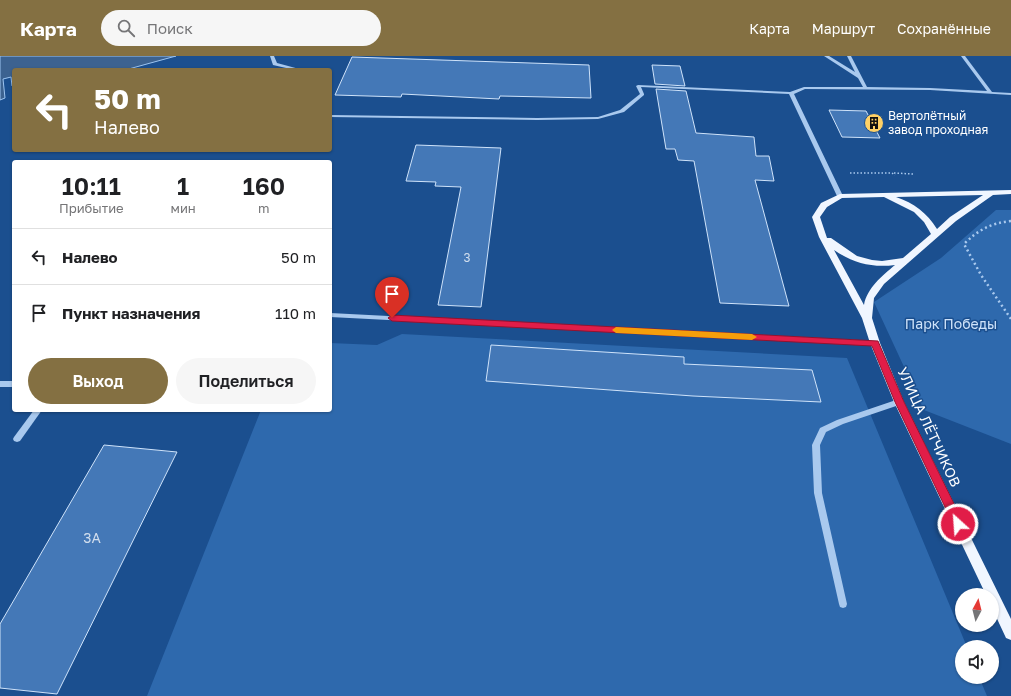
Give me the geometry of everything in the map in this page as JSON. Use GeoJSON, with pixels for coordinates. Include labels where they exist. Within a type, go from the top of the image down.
{"type":"FeatureCollection","features":[{"type":"Feature","properties":{"kind":"main road","name":"УЛИЦА ЛЁТЧИКОВ"},"geometry":{"type":"LineString","coordinates":[[867,318],[870,298],[881,282],[953,219],[992,192]]}},
{"type":"Feature","properties":{"kind":"main road","name":"УЛИЦА ЛЁТЧИКОВ"},"geometry":{"type":"LineString","coordinates":[[1011,192],[840,196],[824,205],[816,217],[822,234],[867,318],[875,343],[899,402],[1011,633]]}},
{"type":"Feature","properties":{"kind":"main road"},"geometry":{"type":"LineString","coordinates":[[877,194],[902,201],[918,210],[930,221],[936,235]]}},
{"type":"Feature","properties":{"kind":"main road"},"geometry":{"type":"LineString","coordinates":[[822,234],[841,252],[859,262],[884,265],[906,261]]}},
{"type":"Feature","properties":{"kind":"lane"},"geometry":{"type":"LineString","coordinates":[[272,56],[275,64],[292,68]]}},
{"type":"Feature","properties":{"kind":"lane"},"geometry":{"type":"LineString","coordinates":[[826,56],[860,77]]}},
{"type":"Feature","properties":{"kind":"lane"},"geometry":{"type":"LineString","coordinates":[[849,56],[866,89]]}},
{"type":"Feature","properties":{"kind":"lane"},"geometry":{"type":"LineString","coordinates":[[963,56],[991,93]]}},
{"type":"Feature","properties":{"kind":"lane"},"geometry":{"type":"LineString","coordinates":[[332,116],[537,120],[598,118],[622,112],[642,94],[638,86],[791,93],[804,88],[930,89],[1011,94]]}},
{"type":"Feature","properties":{"kind":"lane"},"geometry":{"type":"LineString","coordinates":[[791,93],[840,196]]}},
{"type":"Feature","properties":{"kind":"lane"},"geometry":{"type":"LineString","coordinates":[[332,315],[875,343]]}},
{"type":"Feature","properties":{"kind":"lane"},"geometry":{"type":"LineString","coordinates":[[0,384],[12,384]]}},
{"type":"Feature","properties":{"kind":"lane"},"geometry":{"type":"LineString","coordinates":[[843,604],[818,493],[816,445],[823,430],[840,422],[899,402]]}},
{"type":"Feature","properties":{"kind":"lane"},"geometry":{"type":"LineString","coordinates":[[17,439],[37,412]]}},
{"type":"Feature","properties":{"kind":"path"},"geometry":{"type":"LineString","coordinates":[[1011,221],[990,224],[977,230],[964,244],[981,275],[1011,319]]}},
{"type":"Feature","properties":{"kind":"green space","name":"Парк Победы"},"geometry":{"type":"Polygon","coordinates":[[[996,210],[1011,210],[1011,444],[924,410],[874,302],[941,258],[996,210]]]}},
{"type":"Feature","properties":{"kind":"green space"},"geometry":{"type":"Polygon","coordinates":[[[402,334],[847,358],[955,618],[955,632],[961,632],[964,640],[955,640],[955,684],[982,684],[987,696],[147,696],[260,412],[332,412],[332,343],[377,345],[402,334]]]}},
{"type":"Feature","properties":{"kind":"shaded area"},"geometry":{"type":"Polygon","coordinates":[[[0,56],[176,56],[132,68],[12,68],[12,86],[11,77],[3,79],[5,98],[0,100],[0,56]]]}},
{"type":"Feature","properties":{"kind":"building"},"geometry":{"type":"Polygon","coordinates":[[[352,57],[589,65],[591,98],[500,96],[499,99],[402,94],[401,97],[335,95],[352,57]]]}},
{"type":"Feature","properties":{"kind":"building"},"geometry":{"type":"Polygon","coordinates":[[[652,65],[680,66],[685,86],[655,84],[652,65]]]}},
{"type":"Feature","properties":{"kind":"building"},"geometry":{"type":"Polygon","coordinates":[[[656,89],[686,91],[696,133],[754,137],[756,156],[769,156],[774,181],[755,180],[789,306],[720,303],[694,161],[678,160],[675,149],[666,149],[656,89]]]}},
{"type":"Feature","properties":{"kind":"building"},"geometry":{"type":"Polygon","coordinates":[[[829,110],[866,111],[880,138],[842,137],[829,110]]]}},
{"type":"Feature","properties":{"kind":"building"},"geometry":{"type":"Polygon","coordinates":[[[416,145],[501,148],[481,307],[438,305],[461,187],[435,186],[436,182],[406,181],[416,145]]]}},
{"type":"Feature","properties":{"kind":"building"},"geometry":{"type":"Polygon","coordinates":[[[491,345],[684,357],[684,364],[812,370],[821,402],[693,396],[486,381],[491,345]]]}},
{"type":"Feature","properties":{"kind":"building"},"geometry":{"type":"Polygon","coordinates":[[[104,445],[177,452],[57,694],[0,688],[0,624],[104,445]]]}},
{"type":"Feature","properties":{"kind":"slow traffic"},"geometry":{"type":"LineString","coordinates":[[616,330],[752,337]]}},
{"type":"Feature","properties":{"kind":"place","name":"Вертолётный завод проходная"},"geometry":{"type":"Point","coordinates":[874,123]}},
{"type":"Feature","properties":{"kind":"route"},"geometry":{"type":"LineString","coordinates":[[392,318],[875,343],[899,402],[958,524]]}}]}
